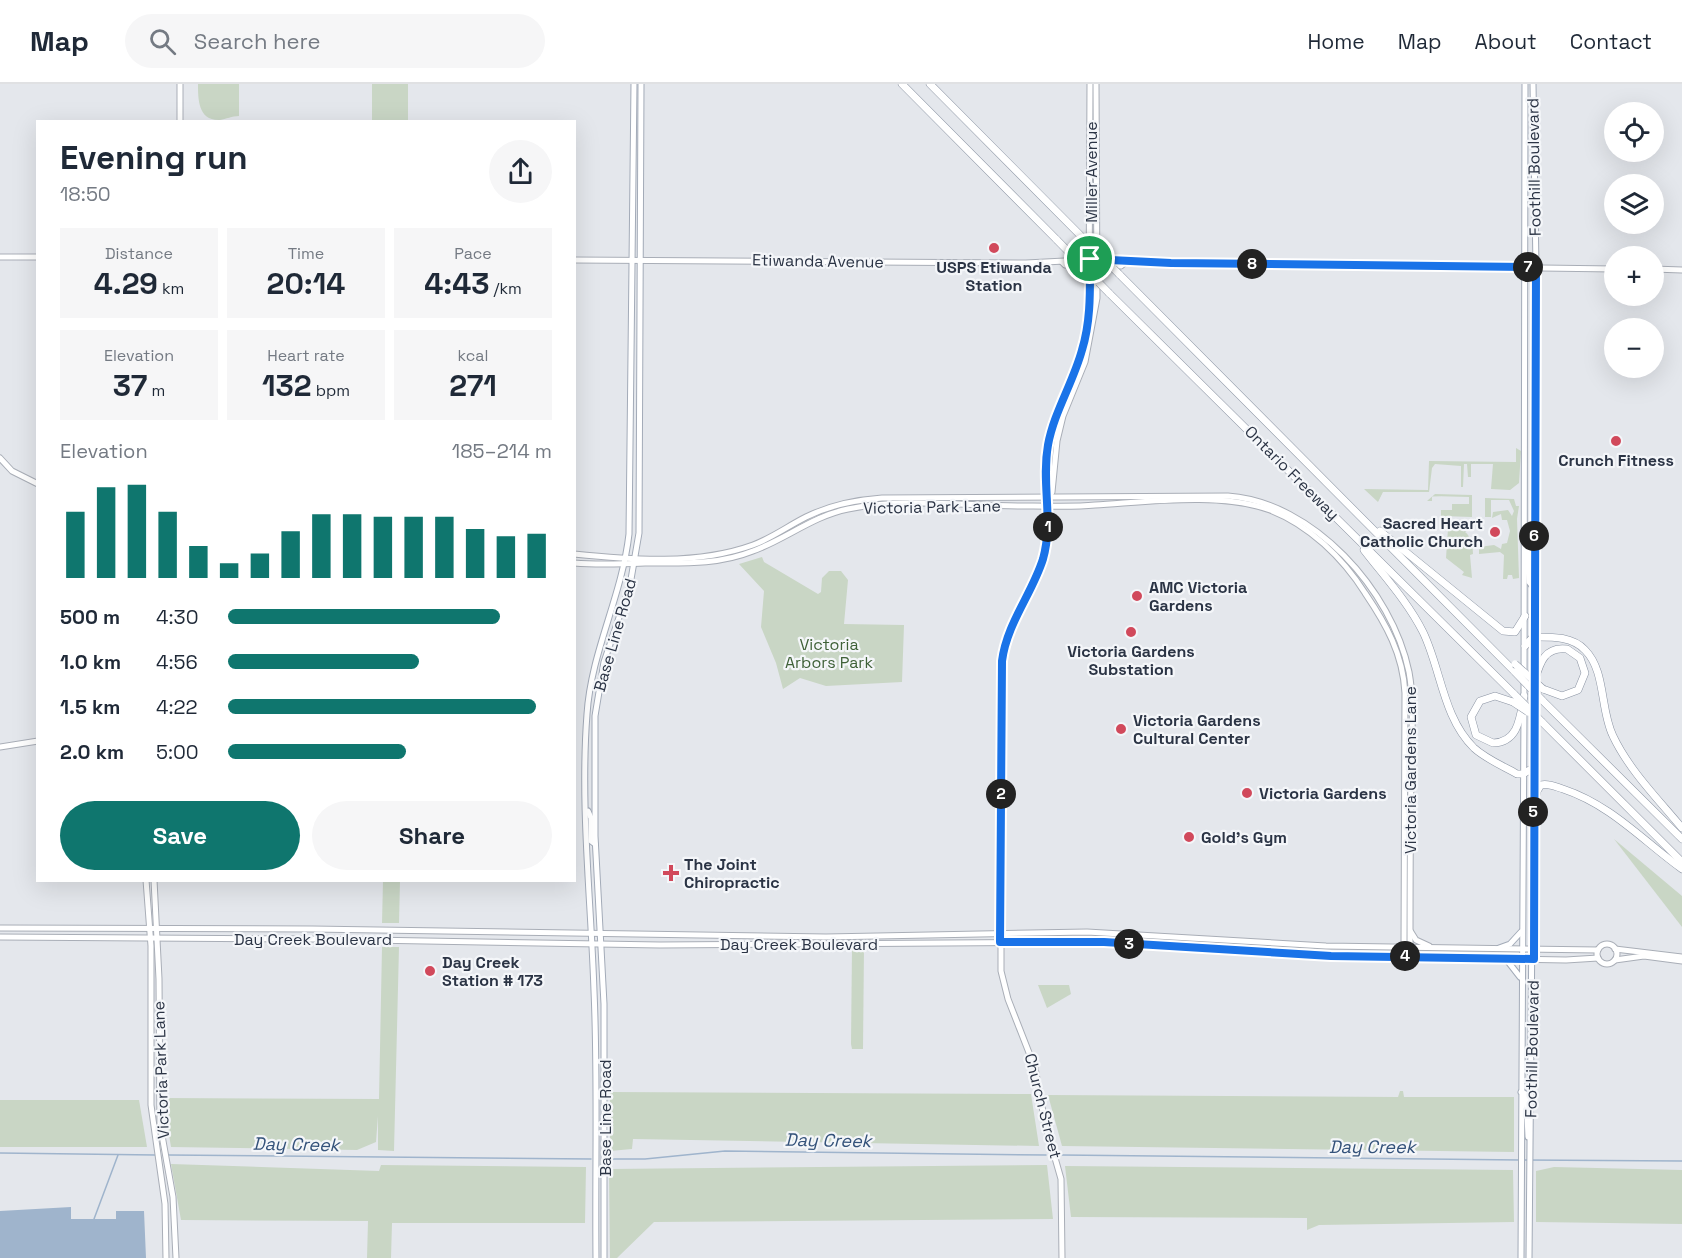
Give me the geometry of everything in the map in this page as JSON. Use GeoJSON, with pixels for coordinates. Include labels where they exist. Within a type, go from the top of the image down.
{"type":"FeatureCollection","features":[{"type":"Feature","properties":{"kind":"highway","name":"Ontario Freeway"},"geometry":{"type":"LineString","coordinates":[[902,84],[1682,862]]}},
{"type":"Feature","properties":{"kind":"highway","name":"Ontario Freeway"},"geometry":{"type":"LineString","coordinates":[[930,84],[1682,839]]}},
{"type":"Feature","properties":{"kind":"highway"},"geometry":{"type":"LineString","coordinates":[[1367,522],[1393,540],[1503,631],[1515,632],[1524,616]]}},
{"type":"Feature","properties":{"kind":"highway"},"geometry":{"type":"LineString","coordinates":[[1348,529],[1418,623],[1432,653],[1453,716],[1463,735],[1484,754],[1516,773],[1523,774],[1533,768]]}},
{"type":"Feature","properties":{"kind":"highway"},"geometry":{"type":"LineString","coordinates":[[1525,646],[1533,637],[1570,640],[1590,655],[1597,672],[1606,718],[1613,738],[1637,773],[1682,828]]}},
{"type":"Feature","properties":{"kind":"highway"},"geometry":{"type":"LineString","coordinates":[[1484,642],[1515,663],[1543,689],[1562,696],[1578,690],[1585,673],[1580,658],[1567,649],[1548,652],[1541,659],[1533,686]]}},
{"type":"Feature","properties":{"kind":"highway"},"geometry":{"type":"LineString","coordinates":[[1524,696],[1518,727],[1509,739],[1493,743],[1476,735],[1471,717],[1480,701],[1495,696],[1513,702],[1542,722]]}},
{"type":"Feature","properties":{"kind":"highway"},"geometry":{"type":"LineString","coordinates":[[1533,812],[1537,791],[1541,785],[1548,784],[1575,793],[1613,813],[1682,869]]}},
{"type":"Feature","properties":{"kind":"main road"},"geometry":{"type":"LineString","coordinates":[[180,84],[180,120]]}},
{"type":"Feature","properties":{"kind":"main road","name":"Base Line Road"},"geometry":{"type":"LineString","coordinates":[[596,1258],[595,1012],[586,807],[589,695],[598,651],[625,565],[630,520],[634,84]]}},
{"type":"Feature","properties":{"kind":"main road","name":"Base Line Road"},"geometry":{"type":"LineString","coordinates":[[604,1258],[602,934],[596,844],[596,705],[605,656],[627,599],[636,560],[640,518],[641,84]]}},
{"type":"Feature","properties":{"kind":"main road","name":"Miller Avenue"},"geometry":{"type":"LineString","coordinates":[[1090,84],[1093,262]]}},
{"type":"Feature","properties":{"kind":"main road","name":"Miller Avenue"},"geometry":{"type":"LineString","coordinates":[[1093,262],[1096,84]]}},
{"type":"Feature","properties":{"kind":"main road","name":"Foothill Boulevard"},"geometry":{"type":"LineString","coordinates":[[1521,1258],[1521,931],[1527,267],[1525,84]]}},
{"type":"Feature","properties":{"kind":"main road","name":"Foothill Boulevard"},"geometry":{"type":"LineString","coordinates":[[1529,1258],[1534,959],[1533,587],[1536,267],[1533,84]]}},
{"type":"Feature","properties":{"kind":"main road"},"geometry":{"type":"LineString","coordinates":[[0,257],[36,257]]}},
{"type":"Feature","properties":{"kind":"main road","name":"Etiwanda Avenue"},"geometry":{"type":"LineString","coordinates":[[576,260],[1062,262],[1065,265],[1121,259],[1126,262],[1604,269]]}},
{"type":"Feature","properties":{"kind":"main road","name":"Church Street"},"geometry":{"type":"LineString","coordinates":[[1062,1258],[1060,1179],[1045,1122],[1035,1068],[1005,992],[1000,942],[1002,661],[1007,638],[1042,560],[1048,530],[1048,502],[1052,492],[1059,430],[1091,341],[1097,298],[1093,262]]}},
{"type":"Feature","properties":{"kind":"main road"},"geometry":{"type":"LineString","coordinates":[[1664,269],[1682,270]]}},
{"type":"Feature","properties":{"kind":"main road"},"geometry":{"type":"LineString","coordinates":[[0,458],[12,471],[36,483]]}},
{"type":"Feature","properties":{"kind":"main road","name":"Victoria Gardens Lane"},"geometry":{"type":"LineString","coordinates":[[1048,502],[1149,495],[1228,496],[1254,499],[1291,514],[1325,538],[1352,566],[1382,607],[1397,634],[1405,658],[1411,702],[1410,930],[1407,947]]}},
{"type":"Feature","properties":{"kind":"main road","name":"Victoria Gardens Lane"},"geometry":{"type":"LineString","coordinates":[[1048,502],[1093,506],[1139,501],[1232,502],[1258,507],[1300,525],[1341,562],[1360,584],[1381,616],[1399,656],[1405,693],[1407,956]]}},
{"type":"Feature","properties":{"kind":"main road","name":"Victoria Park Lane"},"geometry":{"type":"LineString","coordinates":[[576,554],[694,563],[735,557],[763,547],[826,515],[873,505],[1048,502]]}},
{"type":"Feature","properties":{"kind":"main road"},"geometry":{"type":"LineString","coordinates":[[1258,507],[1261,504],[1291,514]]}},
{"type":"Feature","properties":{"kind":"main road"},"geometry":{"type":"LineString","coordinates":[[1524,534],[1528,552],[1529,582],[1533,587]]}},
{"type":"Feature","properties":{"kind":"main road","name":"Victoria Park Lane"},"geometry":{"type":"LineString","coordinates":[[576,562],[625,565],[636,560]]}},
{"type":"Feature","properties":{"kind":"main road"},"geometry":{"type":"LineString","coordinates":[[0,747],[36,741]]}},
{"type":"Feature","properties":{"kind":"main road"},"geometry":{"type":"LineString","coordinates":[[586,807],[591,818],[591,841],[596,844]]}},
{"type":"Feature","properties":{"kind":"main road","name":"Victoria Park Lane"},"geometry":{"type":"LineString","coordinates":[[146,882],[154,938],[159,1106],[163,1146],[176,1221],[176,1258]]}},
{"type":"Feature","properties":{"kind":"main road","name":"Victoria Park Lane"},"geometry":{"type":"LineString","coordinates":[[153,929],[154,882]]}},
{"type":"Feature","properties":{"kind":"main road","name":"Day Creek Boulevard"},"geometry":{"type":"LineString","coordinates":[[0,928],[306,929],[826,937],[1098,932],[1407,947],[1598,950]]}},
{"type":"Feature","properties":{"kind":"main road"},"geometry":{"type":"LineString","coordinates":[[1410,930],[1416,940],[1434,947]]}},
{"type":"Feature","properties":{"kind":"main road"},"geometry":{"type":"LineString","coordinates":[[1499,948],[1510,944],[1521,931]]}},
{"type":"Feature","properties":{"kind":"main road","name":"Day Creek Boulevard"},"geometry":{"type":"LineString","coordinates":[[0,937],[592,944],[827,945],[1104,942],[1274,953],[1506,959],[1598,958]]}},
{"type":"Feature","properties":{"kind":"main road","name":"Victoria Park Lane"},"geometry":{"type":"LineString","coordinates":[[154,938],[151,1094],[165,1204],[166,1258]]}},
{"type":"Feature","properties":{"kind":"main road"},"geometry":{"type":"LineString","coordinates":[[1231,951],[1246,947],[1251,941],[1274,953]]}},
{"type":"Feature","properties":{"kind":"main road"},"geometry":{"type":"LineString","coordinates":[[1605,944],[1615,949],[1682,959],[1644,956],[1615,960],[1606,964],[1598,958],[1598,950],[1605,944]]}},
{"type":"Feature","properties":{"kind":"main road"},"geometry":{"type":"LineString","coordinates":[[1615,949],[1615,960]]}},
{"type":"Feature","properties":{"kind":"main road"},"geometry":{"type":"LineString","coordinates":[[1506,959],[1521,978]]}},
{"type":"Feature","properties":{"kind":"main road"},"geometry":{"type":"LineString","coordinates":[[1521,1092],[1526,1094],[1526,1131],[1530,1142]]}},
{"type":"Feature","properties":{"kind":"green space"},"geometry":{"type":"Polygon","coordinates":[[[198,84],[239,84],[239,116],[220,120],[207,117],[201,108],[198,84]]]}},
{"type":"Feature","properties":{"kind":"green space"},"geometry":{"type":"Polygon","coordinates":[[[372,84],[408,84],[408,120],[372,120],[372,84]]]}},
{"type":"Feature","properties":{"kind":"green space"},"geometry":{"type":"Polygon","coordinates":[[[1516,448],[1521,451],[1519,483],[1510,490],[1491,489],[1493,464],[1471,464],[1471,477],[1468,477],[1467,464],[1464,464],[1463,487],[1461,487],[1461,466],[1435,464],[1432,468],[1429,492],[1383,492],[1378,502],[1364,489],[1428,490],[1429,461],[1516,462],[1516,448]]]}},
{"type":"Feature","properties":{"kind":"green space"},"geometry":{"type":"Polygon","coordinates":[[[1435,494],[1472,495],[1472,517],[1441,516],[1441,510],[1452,510],[1452,504],[1469,504],[1469,497],[1433,496],[1435,494]]]}},
{"type":"Feature","properties":{"kind":"green space"},"geometry":{"type":"Polygon","coordinates":[[[1485,498],[1514,499],[1516,506],[1519,506],[1517,519],[1519,578],[1513,579],[1512,575],[1508,575],[1507,579],[1503,579],[1504,555],[1500,552],[1479,554],[1479,547],[1494,545],[1501,549],[1502,544],[1507,543],[1510,531],[1507,520],[1502,520],[1501,514],[1492,518],[1493,512],[1508,510],[1512,516],[1514,511],[1509,500],[1491,500],[1491,517],[1485,517],[1485,498]]]}},
{"type":"Feature","properties":{"kind":"green space"},"geometry":{"type":"Polygon","coordinates":[[[1448,529],[1469,529],[1465,532],[1473,549],[1473,554],[1470,555],[1472,578],[1462,575],[1464,572],[1446,558],[1448,529]]]}},
{"type":"Feature","properties":{"kind":"green space","name":"Victoria Arbors Park"},"geometry":{"type":"Polygon","coordinates":[[[762,557],[764,562],[818,594],[821,592],[822,578],[829,571],[841,571],[848,580],[844,624],[904,625],[902,682],[826,686],[800,678],[783,689],[776,663],[761,627],[764,591],[739,564],[762,557]]]}},
{"type":"Feature","properties":{"kind":"green space"},"geometry":{"type":"Polygon","coordinates":[[[1614,839],[1682,896],[1682,927],[1614,839]]]}},
{"type":"Feature","properties":{"kind":"green space"},"geometry":{"type":"Polygon","coordinates":[[[383,882],[400,882],[399,923],[382,923],[383,882]]]}},
{"type":"Feature","properties":{"kind":"green space"},"geometry":{"type":"Polygon","coordinates":[[[382,947],[399,947],[394,1151],[378,1150],[378,1116],[376,1142],[357,1150],[171,1147],[163,1098],[379,1099],[382,947]]]}},
{"type":"Feature","properties":{"kind":"green space"},"geometry":{"type":"Polygon","coordinates":[[[852,948],[864,948],[863,1049],[852,1049],[851,1044],[852,948]]]}},
{"type":"Feature","properties":{"kind":"green space"},"geometry":{"type":"Polygon","coordinates":[[[1038,985],[1069,985],[1071,994],[1047,1008],[1038,985]]]}},
{"type":"Feature","properties":{"kind":"green space"},"geometry":{"type":"Polygon","coordinates":[[[1400,1091],[1403,1091],[1404,1097],[1514,1097],[1514,1152],[1062,1146],[1048,1095],[1398,1097],[1400,1091]]]}},
{"type":"Feature","properties":{"kind":"green space"},"geometry":{"type":"Polygon","coordinates":[[[610,1092],[1031,1094],[1039,1146],[633,1139],[632,1149],[610,1151],[610,1092]]]}},
{"type":"Feature","properties":{"kind":"green space"},"geometry":{"type":"Polygon","coordinates":[[[0,1100],[139,1100],[147,1147],[0,1147],[0,1100]]]}},
{"type":"Feature","properties":{"kind":"green space"},"geometry":{"type":"Polygon","coordinates":[[[171,1164],[379,1171],[381,1165],[586,1167],[585,1223],[392,1223],[391,1258],[367,1258],[368,1221],[181,1220],[171,1164]]]}},
{"type":"Feature","properties":{"kind":"green space"},"geometry":{"type":"Polygon","coordinates":[[[1047,1165],[1053,1219],[654,1222],[617,1258],[610,1258],[609,1169],[1047,1165]]]}},
{"type":"Feature","properties":{"kind":"green space"},"geometry":{"type":"Polygon","coordinates":[[[1065,1166],[1513,1170],[1514,1222],[1319,1225],[1307,1230],[1307,1218],[1071,1217],[1065,1166]]]}},
{"type":"Feature","properties":{"kind":"green space"},"geometry":{"type":"Polygon","coordinates":[[[1554,1167],[1682,1170],[1682,1224],[1536,1222],[1536,1171],[1554,1167]]]}},
{"type":"Feature","properties":{"kind":"water"},"geometry":{"type":"Polygon","coordinates":[[[71,1207],[71,1219],[116,1219],[116,1211],[144,1211],[146,1258],[0,1258],[0,1211],[71,1207]]]}},
{"type":"Feature","properties":{"kind":"waterway","name":"Day Creek"},"geometry":{"type":"LineString","coordinates":[[610,1159],[645,1159],[725,1151],[1046,1155]]}},
{"type":"Feature","properties":{"kind":"waterway","name":"Day Creek"},"geometry":{"type":"LineString","coordinates":[[0,1153],[155,1155]]}},
{"type":"Feature","properties":{"kind":"waterway"},"geometry":{"type":"LineString","coordinates":[[94,1219],[118,1155]]}},
{"type":"Feature","properties":{"kind":"waterway","name":"Day Creek"},"geometry":{"type":"LineString","coordinates":[[169,1155],[591,1159]]}},
{"type":"Feature","properties":{"kind":"waterway","name":"Day Creek"},"geometry":{"type":"LineString","coordinates":[[1062,1155],[1520,1160]]}},
{"type":"Feature","properties":{"kind":"waterway","name":"Day Creek"},"geometry":{"type":"LineString","coordinates":[[1525,1160],[1682,1161]]}},
{"type":"Feature","properties":{"kind":"place","name":"USPS Etiwanda Station"},"geometry":{"type":"Point","coordinates":[994,248]}},
{"type":"Feature","properties":{"kind":"place","name":"Crunch Fitness"},"geometry":{"type":"Point","coordinates":[1616,441]}},
{"type":"Feature","properties":{"kind":"place","name":"Sacred Heart Catholic Church"},"geometry":{"type":"Point","coordinates":[1495,532]}},
{"type":"Feature","properties":{"kind":"place","name":"AMC Victoria Gardens"},"geometry":{"type":"Point","coordinates":[1137,596]}},
{"type":"Feature","properties":{"kind":"place","name":"Victoria Gardens Substation"},"geometry":{"type":"Point","coordinates":[1131,632]}},
{"type":"Feature","properties":{"kind":"place","name":"Victoria Gardens Cultural Center"},"geometry":{"type":"Point","coordinates":[1121,729]}},
{"type":"Feature","properties":{"kind":"place","name":"Victoria Gardens"},"geometry":{"type":"Point","coordinates":[1247,793]}},
{"type":"Feature","properties":{"kind":"place","name":"Gold's Gym"},"geometry":{"type":"Point","coordinates":[1189,837]}},
{"type":"Feature","properties":{"kind":"place","name":"The Joint Chiropractic"},"geometry":{"type":"Point","coordinates":[671,873]}},
{"type":"Feature","properties":{"kind":"place","name":"Day Creek Station # 173"},"geometry":{"type":"Point","coordinates":[430,971]}},
{"type":"Feature","properties":{"kind":"route"},"geometry":{"type":"LineString","coordinates":[[1090,259],[1171,263],[1536,267],[1532,727],[1534,959],[1331,956],[1104,942],[1000,942],[1002,661],[1007,638],[1020,606],[1038,572],[1045,548],[1049,513],[1045,493],[1048,448],[1056,414],[1083,349],[1089,312],[1090,259]]}}]}
